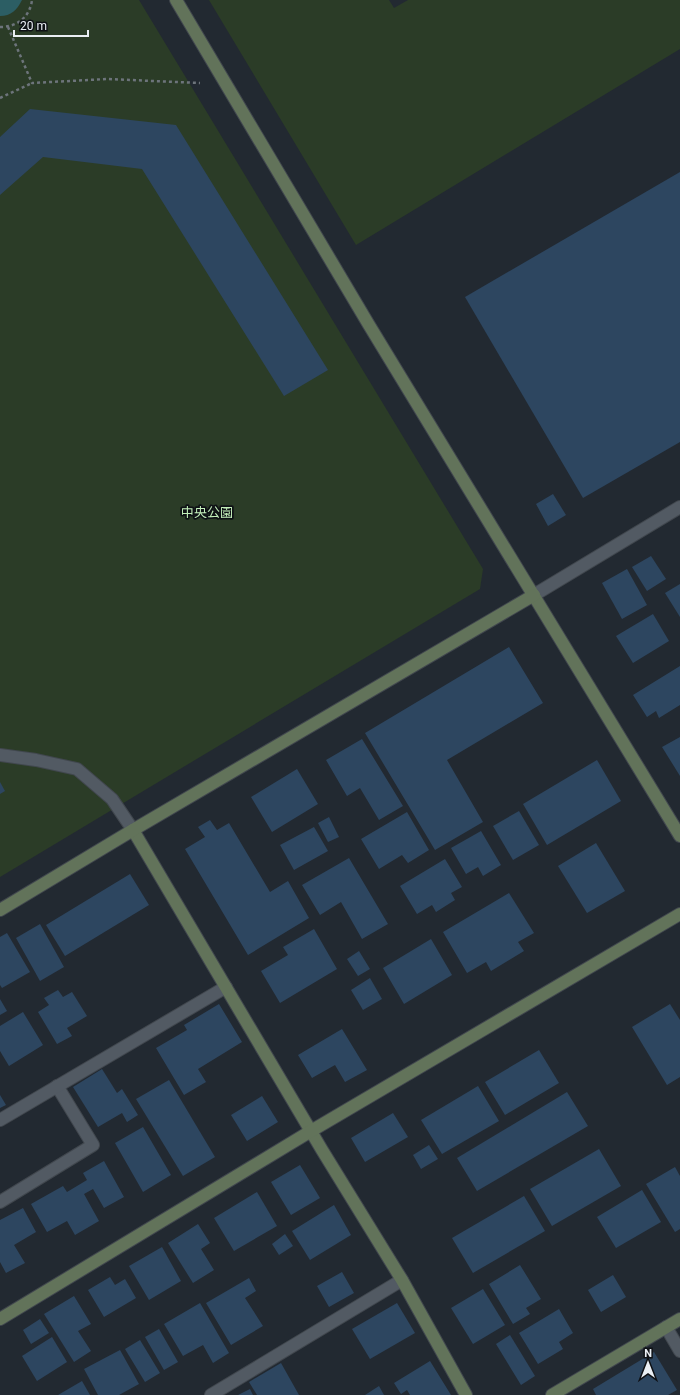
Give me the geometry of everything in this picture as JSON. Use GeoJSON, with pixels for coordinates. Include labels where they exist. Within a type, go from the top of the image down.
{"type":"FeatureCollection","features":[{"type":"Feature","properties":{"kind":"street"},"geometry":{"type":"LineString","coordinates":[[176,0],[369,325],[534,595],[677,822],[680,836]]}},
{"type":"Feature","properties":{"kind":"street"},"geometry":{"type":"LineString","coordinates":[[0,910],[133,830],[534,595],[680,507]]}},
{"type":"Feature","properties":{"kind":"street"},"geometry":{"type":"LineString","coordinates":[[0,755],[36,760],[76,769],[112,799],[133,830],[311,1131],[402,1280],[466,1395]]}},
{"type":"Feature","properties":{"kind":"street"},"geometry":{"type":"LineString","coordinates":[[0,1319],[311,1131],[680,914]]}},
{"type":"Feature","properties":{"kind":"street"},"geometry":{"type":"LineString","coordinates":[[0,1120],[226,987]]}},
{"type":"Feature","properties":{"kind":"street"},"geometry":{"type":"LineString","coordinates":[[0,1202],[93,1145],[57,1086]]}},
{"type":"Feature","properties":{"kind":"street"},"geometry":{"type":"LineString","coordinates":[[211,1395],[402,1280]]}},
{"type":"Feature","properties":{"kind":"street"},"geometry":{"type":"LineString","coordinates":[[552,1395],[680,1319]]}},
{"type":"Feature","properties":{"kind":"street"},"geometry":{"type":"LineString","coordinates":[[666,1327],[680,1351]]}},
{"type":"Feature","properties":{"kind":"path"},"geometry":{"type":"LineString","coordinates":[[0,27],[8,27],[18,23],[26,16],[31,7],[32,0]]}},
{"type":"Feature","properties":{"kind":"path"},"geometry":{"type":"LineString","coordinates":[[8,27],[32,83]]}},
{"type":"Feature","properties":{"kind":"path"},"geometry":{"type":"LineString","coordinates":[[0,98],[32,83],[107,79],[200,83]]}},
{"type":"Feature","properties":{"kind":"green space","name":"中央公園"},"geometry":{"type":"Polygon","coordinates":[[[0,0],[139,0],[483,569],[480,589],[0,877],[0,0]]]}},
{"type":"Feature","properties":{"kind":"green space"},"geometry":{"type":"Polygon","coordinates":[[[209,0],[389,0],[394,8],[408,0],[680,0],[680,49],[356,245],[209,0]]]}},
{"type":"Feature","properties":{"kind":"water"},"geometry":{"type":"Polygon","coordinates":[[[0,0],[22,0],[13,12],[0,16],[0,0]]]}},
{"type":"Feature","properties":{"kind":"building"},"geometry":{"type":"Polygon","coordinates":[[[30,109],[176,125],[328,370],[284,396],[142,169],[43,157],[0,195],[0,137],[30,109]]]}},
{"type":"Feature","properties":{"kind":"building"},"geometry":{"type":"Polygon","coordinates":[[[680,172],[680,442],[583,498],[465,297],[680,172]]]}},
{"type":"Feature","properties":{"kind":"building"},"geometry":{"type":"Polygon","coordinates":[[[553,494],[566,515],[548,526],[536,504],[553,494]]]}},
{"type":"Feature","properties":{"kind":"building"},"geometry":{"type":"Polygon","coordinates":[[[651,556],[666,579],[647,591],[632,567],[651,556]]]}},
{"type":"Feature","properties":{"kind":"building"},"geometry":{"type":"Polygon","coordinates":[[[627,569],[647,605],[622,619],[602,583],[627,569]]]}},
{"type":"Feature","properties":{"kind":"building"},"geometry":{"type":"Polygon","coordinates":[[[680,584],[680,617],[665,593],[680,584]]]}},
{"type":"Feature","properties":{"kind":"building"},"geometry":{"type":"Polygon","coordinates":[[[653,614],[669,641],[633,663],[616,636],[653,614]]]}},
{"type":"Feature","properties":{"kind":"building"},"geometry":{"type":"Polygon","coordinates":[[[509,647],[543,703],[447,760],[483,822],[435,850],[365,733],[509,647]]]}},
{"type":"Feature","properties":{"kind":"building"},"geometry":{"type":"Polygon","coordinates":[[[680,666],[680,705],[659,718],[656,711],[647,717],[633,695],[680,666]]]}},
{"type":"Feature","properties":{"kind":"building"},"geometry":{"type":"Polygon","coordinates":[[[680,737],[680,776],[662,747],[680,737]]]}},
{"type":"Feature","properties":{"kind":"building"},"geometry":{"type":"Polygon","coordinates":[[[362,739],[403,806],[379,820],[360,788],[347,796],[326,760],[362,739]]]}},
{"type":"Feature","properties":{"kind":"building"},"geometry":{"type":"Polygon","coordinates":[[[597,760],[621,801],[547,845],[523,804],[597,760]]]}},
{"type":"Feature","properties":{"kind":"building"},"geometry":{"type":"Polygon","coordinates":[[[297,769],[318,804],[272,832],[251,797],[297,769]]]}},
{"type":"Feature","properties":{"kind":"building"},"geometry":{"type":"Polygon","coordinates":[[[0,782],[5,791],[0,794],[0,782]]]}},
{"type":"Feature","properties":{"kind":"building"},"geometry":{"type":"Polygon","coordinates":[[[519,811],[539,845],[513,860],[493,826],[519,811]]]}},
{"type":"Feature","properties":{"kind":"building"},"geometry":{"type":"Polygon","coordinates":[[[407,812],[429,850],[408,863],[402,855],[379,869],[361,839],[407,812]]]}},
{"type":"Feature","properties":{"kind":"building"},"geometry":{"type":"Polygon","coordinates":[[[329,817],[339,837],[328,842],[318,823],[329,817]]]}},
{"type":"Feature","properties":{"kind":"building"},"geometry":{"type":"Polygon","coordinates":[[[210,820],[217,830],[229,823],[270,892],[288,881],[309,918],[248,955],[185,849],[205,837],[198,827],[210,820]]]}},
{"type":"Feature","properties":{"kind":"building"},"geometry":{"type":"Polygon","coordinates":[[[314,827],[328,851],[294,870],[280,845],[314,827]]]}},
{"type":"Feature","properties":{"kind":"building"},"geometry":{"type":"Polygon","coordinates":[[[481,831],[501,865],[483,876],[478,867],[466,874],[451,848],[481,831]]]}},
{"type":"Feature","properties":{"kind":"building"},"geometry":{"type":"Polygon","coordinates":[[[596,843],[625,891],[587,913],[558,866],[596,843]]]}},
{"type":"Feature","properties":{"kind":"building"},"geometry":{"type":"Polygon","coordinates":[[[349,858],[388,924],[362,939],[341,902],[320,915],[302,885],[349,858]]]}},
{"type":"Feature","properties":{"kind":"building"},"geometry":{"type":"Polygon","coordinates":[[[445,859],[462,887],[451,893],[455,900],[436,912],[432,905],[417,914],[400,886],[445,859]]]}},
{"type":"Feature","properties":{"kind":"building"},"geometry":{"type":"Polygon","coordinates":[[[130,874],[149,905],[65,956],[46,925],[130,874]]]}},
{"type":"Feature","properties":{"kind":"building"},"geometry":{"type":"Polygon","coordinates":[[[509,893],[534,933],[518,942],[524,951],[491,971],[486,962],[467,973],[443,932],[509,893]]]}},
{"type":"Feature","properties":{"kind":"building"},"geometry":{"type":"Polygon","coordinates":[[[40,924],[64,967],[40,981],[16,938],[40,924]]]}},
{"type":"Feature","properties":{"kind":"building"},"geometry":{"type":"Polygon","coordinates":[[[314,929],[337,969],[280,1003],[261,971],[288,955],[283,947],[314,929]]]}},
{"type":"Feature","properties":{"kind":"building"},"geometry":{"type":"Polygon","coordinates":[[[7,933],[30,972],[2,988],[0,985],[0,937],[7,933]]]}},
{"type":"Feature","properties":{"kind":"building"},"geometry":{"type":"Polygon","coordinates":[[[431,939],[452,975],[404,1004],[383,968],[431,939]]]}},
{"type":"Feature","properties":{"kind":"building"},"geometry":{"type":"Polygon","coordinates":[[[359,951],[370,969],[358,976],[347,959],[359,951]]]}},
{"type":"Feature","properties":{"kind":"building"},"geometry":{"type":"Polygon","coordinates":[[[370,978],[382,999],[363,1010],[351,990],[370,978]]]}},
{"type":"Feature","properties":{"kind":"building"},"geometry":{"type":"Polygon","coordinates":[[[58,990],[63,997],[72,992],[87,1016],[67,1028],[72,1036],[57,1044],[38,1012],[49,1005],[44,998],[58,990]]]}},
{"type":"Feature","properties":{"kind":"building"},"geometry":{"type":"Polygon","coordinates":[[[0,999],[7,1011],[0,1015],[0,999]]]}},
{"type":"Feature","properties":{"kind":"building"},"geometry":{"type":"Polygon","coordinates":[[[219,1004],[242,1042],[198,1069],[206,1082],[184,1095],[156,1048],[187,1030],[184,1025],[219,1004]]]}},
{"type":"Feature","properties":{"kind":"building"},"geometry":{"type":"Polygon","coordinates":[[[670,1004],[680,1020],[680,1077],[667,1085],[632,1027],[670,1004]]]}},
{"type":"Feature","properties":{"kind":"building"},"geometry":{"type":"Polygon","coordinates":[[[23,1012],[43,1045],[9,1066],[0,1051],[0,1026],[23,1012]]]}},
{"type":"Feature","properties":{"kind":"building"},"geometry":{"type":"Polygon","coordinates":[[[342,1029],[367,1070],[345,1082],[335,1065],[312,1078],[298,1055],[342,1029]]]}},
{"type":"Feature","properties":{"kind":"building"},"geometry":{"type":"Polygon","coordinates":[[[539,1050],[559,1083],[505,1115],[485,1082],[539,1050]]]}},
{"type":"Feature","properties":{"kind":"building"},"geometry":{"type":"Polygon","coordinates":[[[102,1069],[117,1093],[122,1089],[138,1115],[127,1122],[122,1113],[98,1127],[73,1087],[102,1069]]]}},
{"type":"Feature","properties":{"kind":"building"},"geometry":{"type":"Polygon","coordinates":[[[169,1080],[215,1157],[183,1176],[136,1099],[169,1080]]]}},
{"type":"Feature","properties":{"kind":"building"},"geometry":{"type":"Polygon","coordinates":[[[478,1086],[499,1121],[442,1154],[421,1120],[478,1086]]]}},
{"type":"Feature","properties":{"kind":"building"},"geometry":{"type":"Polygon","coordinates":[[[567,1092],[588,1126],[477,1191],[457,1158],[567,1092]]]}},
{"type":"Feature","properties":{"kind":"building"},"geometry":{"type":"Polygon","coordinates":[[[0,1095],[6,1105],[0,1108],[0,1095]]]}},
{"type":"Feature","properties":{"kind":"building"},"geometry":{"type":"Polygon","coordinates":[[[262,1096],[278,1122],[247,1141],[231,1115],[262,1096]]]}},
{"type":"Feature","properties":{"kind":"building"},"geometry":{"type":"Polygon","coordinates":[[[393,1113],[408,1137],[365,1162],[351,1138],[393,1113]]]}},
{"type":"Feature","properties":{"kind":"building"},"geometry":{"type":"Polygon","coordinates":[[[143,1127],[171,1175],[143,1192],[115,1143],[143,1127]]]}},
{"type":"Feature","properties":{"kind":"building"},"geometry":{"type":"Polygon","coordinates":[[[429,1145],[438,1159],[421,1169],[413,1155],[429,1145]]]}},
{"type":"Feature","properties":{"kind":"building"},"geometry":{"type":"Polygon","coordinates":[[[599,1149],[621,1186],[552,1226],[530,1189],[599,1149]]]}},
{"type":"Feature","properties":{"kind":"building"},"geometry":{"type":"Polygon","coordinates":[[[104,1161],[124,1197],[104,1208],[93,1189],[84,1194],[99,1221],[75,1235],[67,1221],[47,1232],[31,1204],[63,1186],[67,1192],[87,1180],[83,1173],[104,1161]]]}},
{"type":"Feature","properties":{"kind":"building"},"geometry":{"type":"Polygon","coordinates":[[[300,1165],[320,1198],[291,1215],[271,1182],[300,1165]]]}},
{"type":"Feature","properties":{"kind":"building"},"geometry":{"type":"Polygon","coordinates":[[[675,1167],[680,1176],[680,1229],[675,1232],[646,1184],[675,1167]]]}},
{"type":"Feature","properties":{"kind":"building"},"geometry":{"type":"Polygon","coordinates":[[[642,1190],[661,1222],[616,1248],[597,1217],[642,1190]]]}},
{"type":"Feature","properties":{"kind":"building"},"geometry":{"type":"Polygon","coordinates":[[[257,1192],[277,1226],[234,1251],[214,1218],[257,1192]]]}},
{"type":"Feature","properties":{"kind":"building"},"geometry":{"type":"Polygon","coordinates":[[[524,1196],[545,1231],[473,1273],[452,1238],[524,1196]]]}},
{"type":"Feature","properties":{"kind":"building"},"geometry":{"type":"Polygon","coordinates":[[[334,1205],[351,1235],[310,1260],[292,1231],[334,1205]]]}},
{"type":"Feature","properties":{"kind":"building"},"geometry":{"type":"Polygon","coordinates":[[[23,1208],[36,1232],[14,1245],[25,1263],[6,1273],[0,1262],[0,1220],[23,1208]]]}},
{"type":"Feature","properties":{"kind":"building"},"geometry":{"type":"Polygon","coordinates":[[[198,1224],[210,1243],[201,1249],[214,1270],[193,1283],[168,1243],[198,1224]]]}},
{"type":"Feature","properties":{"kind":"building"},"geometry":{"type":"Polygon","coordinates":[[[285,1234],[293,1246],[279,1255],[272,1244],[285,1234]]]}},
{"type":"Feature","properties":{"kind":"building"},"geometry":{"type":"Polygon","coordinates":[[[162,1247],[181,1281],[149,1300],[129,1266],[162,1247]]]}},
{"type":"Feature","properties":{"kind":"building"},"geometry":{"type":"Polygon","coordinates":[[[520,1265],[541,1299],[526,1308],[530,1314],[513,1324],[489,1284],[520,1265]]]}},
{"type":"Feature","properties":{"kind":"building"},"geometry":{"type":"Polygon","coordinates":[[[342,1272],[354,1293],[329,1307],[317,1286],[342,1272]]]}},
{"type":"Feature","properties":{"kind":"building"},"geometry":{"type":"Polygon","coordinates":[[[613,1275],[626,1297],[601,1312],[588,1290],[613,1275]]]}},
{"type":"Feature","properties":{"kind":"building"},"geometry":{"type":"Polygon","coordinates":[[[110,1277],[115,1285],[125,1279],[136,1298],[104,1317],[88,1290],[110,1277]]]}},
{"type":"Feature","properties":{"kind":"building"},"geometry":{"type":"Polygon","coordinates":[[[249,1278],[256,1291],[245,1298],[263,1326],[231,1345],[206,1303],[249,1278]]]}},
{"type":"Feature","properties":{"kind":"building"},"geometry":{"type":"Polygon","coordinates":[[[483,1289],[505,1325],[473,1344],[451,1308],[483,1289]]]}},
{"type":"Feature","properties":{"kind":"building"},"geometry":{"type":"Polygon","coordinates":[[[74,1296],[91,1324],[78,1331],[91,1351],[74,1362],[44,1314],[74,1296]]]}},
{"type":"Feature","properties":{"kind":"building"},"geometry":{"type":"Polygon","coordinates":[[[200,1303],[229,1353],[213,1363],[203,1345],[183,1356],[164,1324],[200,1303]]]}},
{"type":"Feature","properties":{"kind":"building"},"geometry":{"type":"Polygon","coordinates":[[[397,1303],[415,1333],[370,1359],[352,1329],[397,1303]]]}},
{"type":"Feature","properties":{"kind":"building"},"geometry":{"type":"Polygon","coordinates":[[[559,1309],[573,1333],[559,1342],[563,1349],[538,1364],[519,1333],[559,1309]]]}},
{"type":"Feature","properties":{"kind":"building"},"geometry":{"type":"Polygon","coordinates":[[[40,1319],[49,1333],[31,1344],[23,1330],[40,1319]]]}},
{"type":"Feature","properties":{"kind":"building"},"geometry":{"type":"Polygon","coordinates":[[[159,1329],[178,1362],[164,1370],[145,1337],[159,1329]]]}},
{"type":"Feature","properties":{"kind":"building"},"geometry":{"type":"Polygon","coordinates":[[[510,1335],[535,1376],[521,1385],[496,1344],[510,1335]]]}},
{"type":"Feature","properties":{"kind":"building"},"geometry":{"type":"Polygon","coordinates":[[[52,1337],[67,1362],[37,1381],[22,1356],[52,1337]]]}},
{"type":"Feature","properties":{"kind":"building"},"geometry":{"type":"Polygon","coordinates":[[[140,1340],[160,1373],[145,1382],[125,1349],[140,1340]]]}},
{"type":"Feature","properties":{"kind":"building"},"geometry":{"type":"Polygon","coordinates":[[[120,1350],[139,1384],[119,1395],[98,1395],[84,1369],[120,1350]]]}},
{"type":"Feature","properties":{"kind":"building"},"geometry":{"type":"Polygon","coordinates":[[[654,1352],[677,1390],[668,1395],[596,1395],[593,1389],[654,1352]]]}},
{"type":"Feature","properties":{"kind":"building"},"geometry":{"type":"Polygon","coordinates":[[[430,1361],[451,1395],[410,1395],[407,1390],[401,1394],[394,1383],[430,1361]]]}},
{"type":"Feature","properties":{"kind":"building"},"geometry":{"type":"Polygon","coordinates":[[[281,1363],[299,1395],[257,1395],[249,1382],[281,1363]]]}},
{"type":"Feature","properties":{"kind":"building"},"geometry":{"type":"Polygon","coordinates":[[[82,1381],[90,1395],[58,1395],[82,1381]]]}},
{"type":"Feature","properties":{"kind":"building"},"geometry":{"type":"Polygon","coordinates":[[[379,1386],[384,1395],[365,1395],[379,1386]]]}},
{"type":"Feature","properties":{"kind":"building"},"geometry":{"type":"Polygon","coordinates":[[[250,1389],[253,1395],[238,1395],[250,1389]]]}}]}
